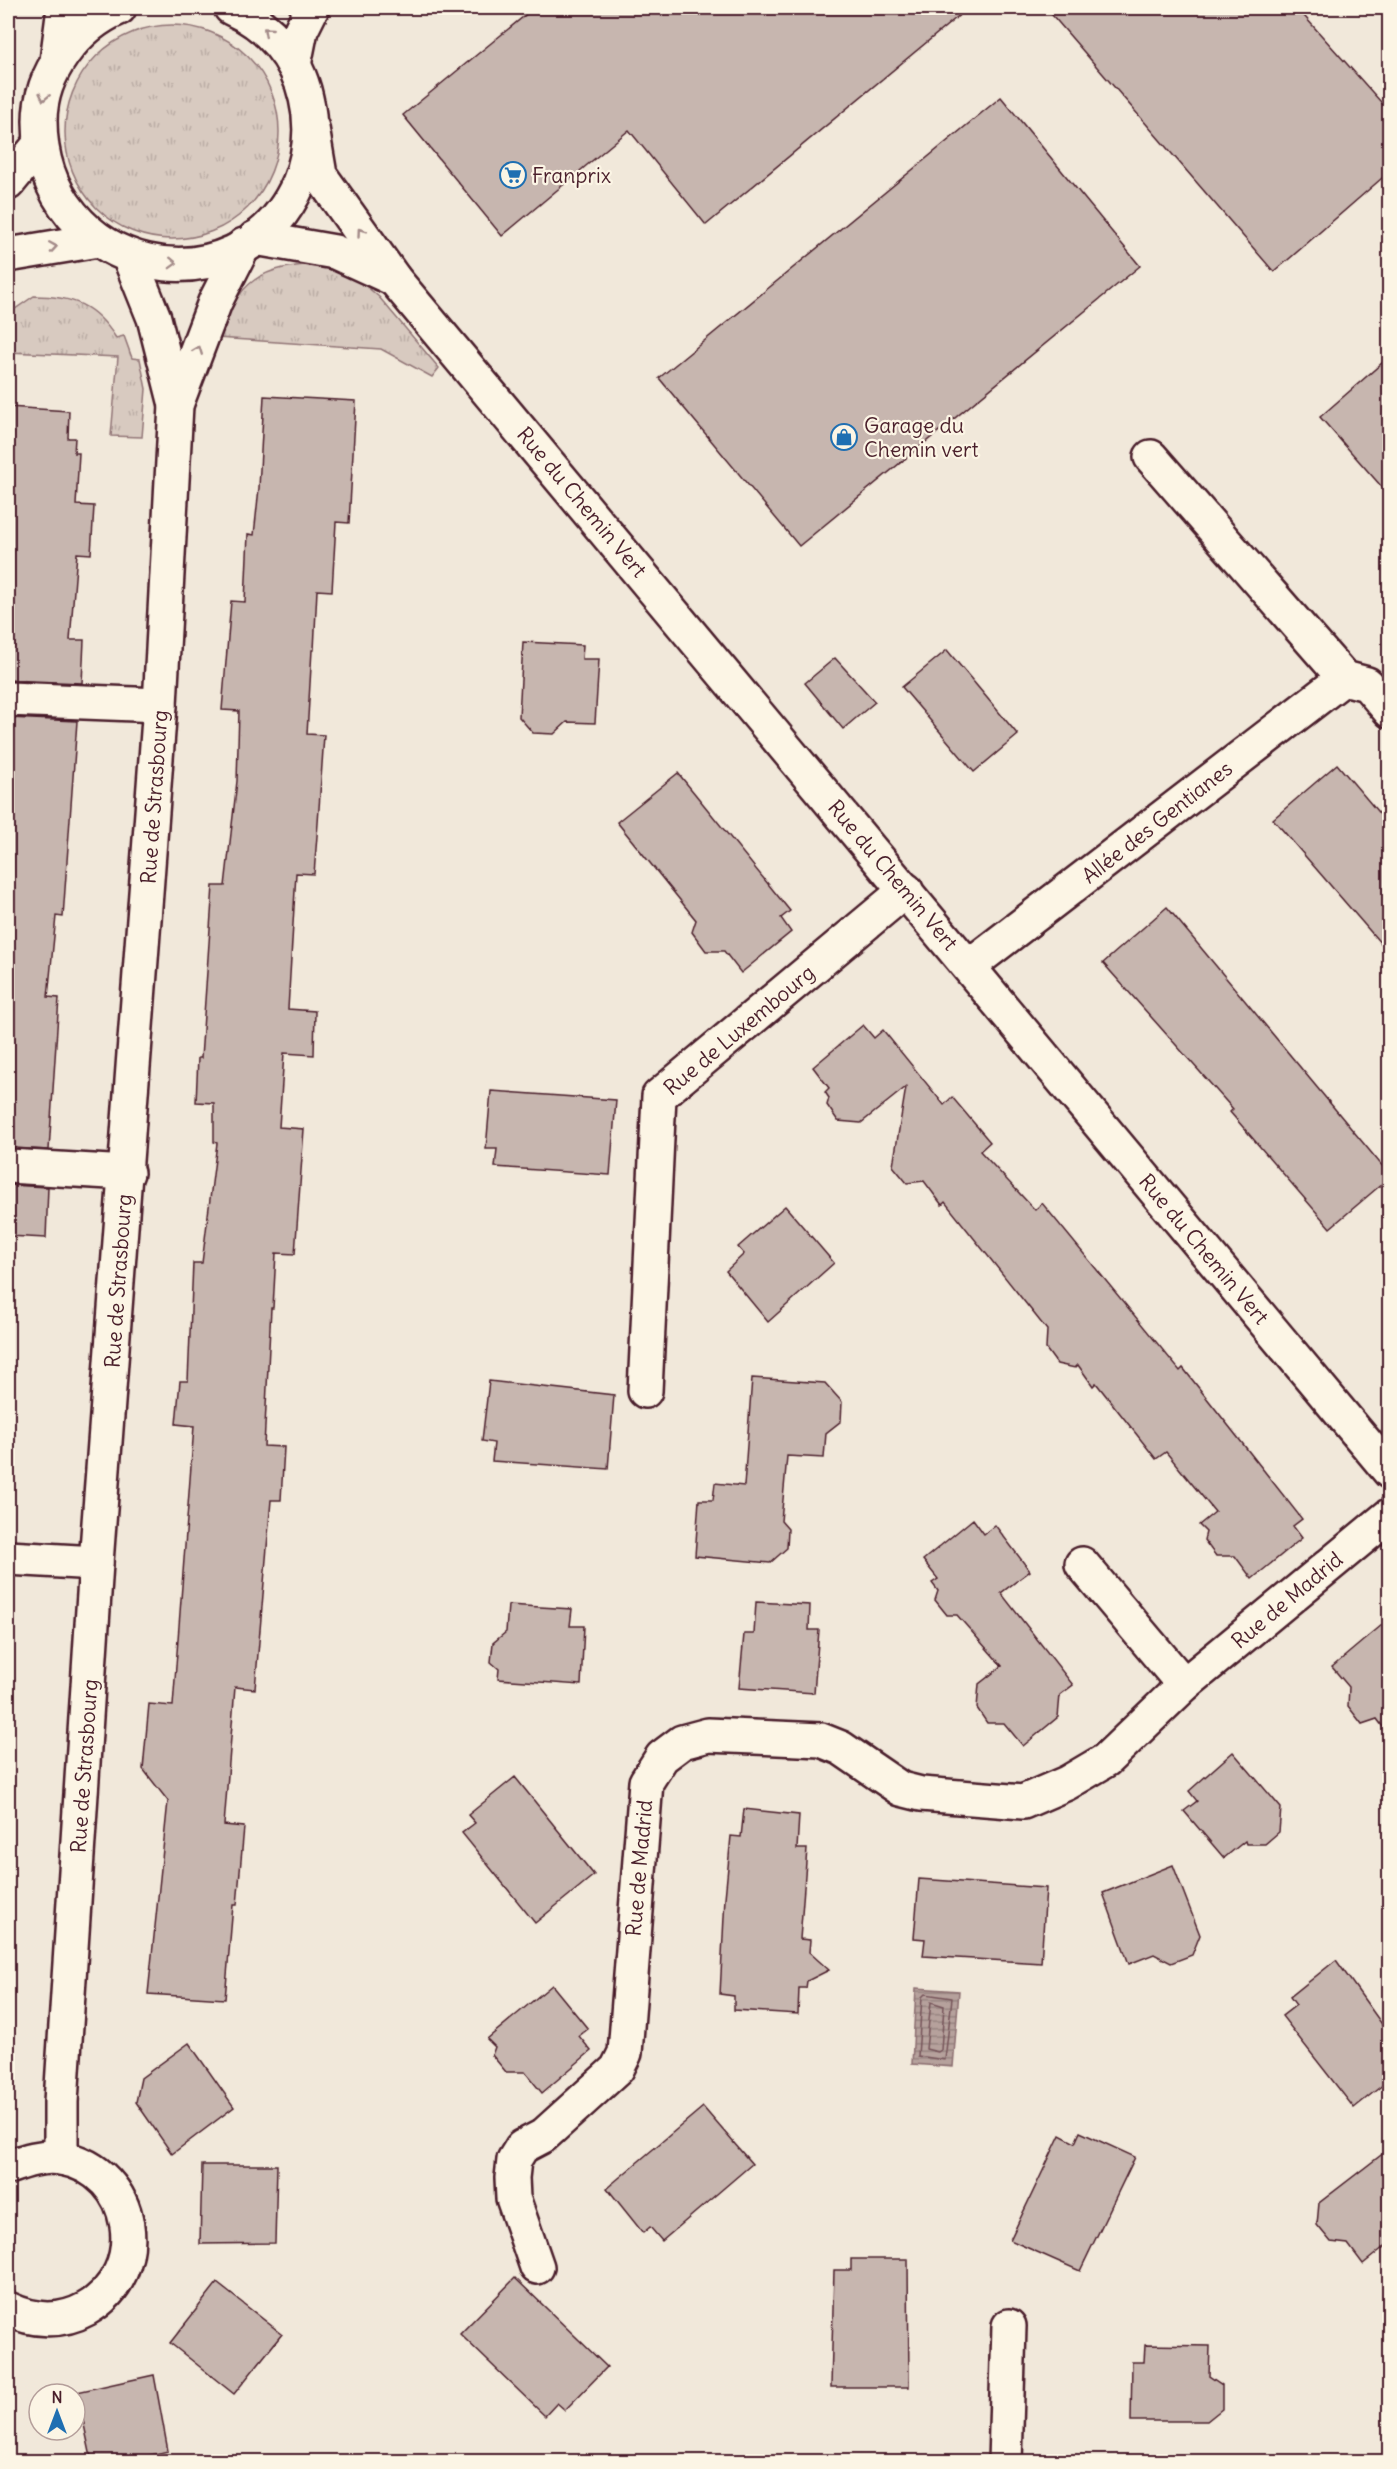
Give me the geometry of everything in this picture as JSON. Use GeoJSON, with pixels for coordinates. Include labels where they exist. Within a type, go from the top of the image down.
{"type":"FeatureCollection","features":[{"type":"Feature","properties":{"kind":"street"},"geometry":{"type":"LineString","coordinates":[[57,62],[64,8]]}},
{"type":"Feature","properties":{"kind":"street"},"geometry":{"type":"LineString","coordinates":[[119,8],[104,14],[78,35],[57,62],[46,87],[40,116],[40,144],[53,188],[73,217],[98,240],[129,256],[148,261],[188,263],[207,260],[250,241],[276,219],[293,196],[301,178],[310,141],[309,112],[294,65],[275,37],[250,16],[231,8]]}},
{"type":"Feature","properties":{"kind":"street"},"geometry":{"type":"LineString","coordinates":[[294,65],[301,30],[312,8]]}},
{"type":"Feature","properties":{"kind":"street","name":"Rue du Chemin Vert"},"geometry":{"type":"LineString","coordinates":[[309,112],[320,175],[395,280],[1389,1472]]}},
{"type":"Feature","properties":{"kind":"street"},"geometry":{"type":"LineString","coordinates":[[8,183],[40,144]]}},
{"type":"Feature","properties":{"kind":"street"},"geometry":{"type":"LineString","coordinates":[[8,255],[98,240]]}},
{"type":"Feature","properties":{"kind":"street","name":"Rue du Chemin Vert"},"geometry":{"type":"LineString","coordinates":[[250,241],[334,252],[395,280]]}},
{"type":"Feature","properties":{"kind":"street","name":"Rue de Strasbourg"},"geometry":{"type":"LineString","coordinates":[[61,2158],[61,2102],[96,1563],[127,1173],[160,705],[177,405],[215,302],[250,241]]}},
{"type":"Feature","properties":{"kind":"street","name":"Rue de Strasbourg"},"geometry":{"type":"LineString","coordinates":[[129,256],[154,318],[177,405]]}},
{"type":"Feature","properties":{"kind":"street"},"geometry":{"type":"LineString","coordinates":[[1151,457],[1344,678],[1367,684],[1389,711]]}},
{"type":"Feature","properties":{"kind":"street","name":"Allée des Gentianes"},"geometry":{"type":"LineString","coordinates":[[969,966],[1344,678]]}},
{"type":"Feature","properties":{"kind":"street"},"geometry":{"type":"LineString","coordinates":[[8,699],[160,705]]}},
{"type":"Feature","properties":{"kind":"street","name":"Rue de Luxembourg"},"geometry":{"type":"LineString","coordinates":[[645,1390],[659,1096],[906,890]]}},
{"type":"Feature","properties":{"kind":"street"},"geometry":{"type":"LineString","coordinates":[[8,1166],[127,1173]]}},
{"type":"Feature","properties":{"kind":"street","name":"Rue de Madrid"},"geometry":{"type":"LineString","coordinates":[[537,2267],[513,2198],[514,2160],[522,2147],[543,2136],[617,2069],[625,2053],[646,1782],[662,1757],[682,1742],[708,1735],[821,1740],[841,1748],[901,1789],[921,1794],[1023,1802],[1067,1783],[1106,1760],[1184,1685],[1389,1515]]}},
{"type":"Feature","properties":{"kind":"street"},"geometry":{"type":"LineString","coordinates":[[8,1558],[96,1563]]}},
{"type":"Feature","properties":{"kind":"street"},"geometry":{"type":"LineString","coordinates":[[1082,1564],[1184,1685]]}},
{"type":"Feature","properties":{"kind":"street"},"geometry":{"type":"LineString","coordinates":[[8,2167],[33,2158],[61,2158],[86,2166],[107,2182],[122,2204],[129,2230],[127,2256],[117,2281],[100,2301],[77,2314],[52,2320],[25,2317],[8,2309]]}},
{"type":"Feature","properties":{"kind":"street"},"geometry":{"type":"LineString","coordinates":[[1005,2462],[1009,2326]]}},
{"type":"Feature","properties":{"kind":"green space"},"geometry":{"type":"Polygon","coordinates":[[[172,25],[193,27],[213,33],[231,43],[254,64],[271,91],[277,111],[279,132],[277,153],[271,173],[261,191],[240,214],[213,231],[193,237],[172,239],[151,237],[131,231],[113,221],[90,200],[73,173],[67,153],[65,132],[67,111],[73,91],[83,73],[104,50],[131,33],[151,27],[172,25]]]}},
{"type":"Feature","properties":{"kind":"green space"},"geometry":{"type":"Polygon","coordinates":[[[322,264],[353,275],[379,297],[439,368],[432,377],[381,349],[217,338],[234,302],[254,280],[282,268],[322,264]]]}},
{"type":"Feature","properties":{"kind":"green space"},"geometry":{"type":"Polygon","coordinates":[[[34,296],[60,298],[82,305],[100,318],[116,338],[124,336],[132,358],[140,359],[146,389],[142,437],[111,436],[118,357],[8,352],[8,314],[34,296]]]}},
{"type":"Feature","properties":{"kind":"water"},"geometry":{"type":"Polygon","coordinates":[[[916,1988],[959,1991],[953,2067],[912,2064],[916,1988]]]}},
{"type":"Feature","properties":{"kind":"building"},"geometry":{"type":"Polygon","coordinates":[[[534,8],[968,8],[706,225],[629,130],[502,236],[403,115],[534,8]]]}},
{"type":"Feature","properties":{"kind":"building"},"geometry":{"type":"Polygon","coordinates":[[[1046,8],[1297,8],[1389,111],[1389,172],[1274,272],[1046,8]]]}},
{"type":"Feature","properties":{"kind":"building"},"geometry":{"type":"Polygon","coordinates":[[[1001,97],[1140,266],[799,546],[659,378],[1001,97]]]}},
{"type":"Feature","properties":{"kind":"building"},"geometry":{"type":"Polygon","coordinates":[[[1389,357],[1389,495],[1320,417],[1389,357]]]}},
{"type":"Feature","properties":{"kind":"building"},"geometry":{"type":"Polygon","coordinates":[[[264,396],[356,401],[349,523],[336,522],[332,591],[317,590],[314,650],[312,650],[307,734],[324,735],[314,874],[296,873],[288,1009],[315,1011],[314,1055],[284,1053],[279,1127],[304,1129],[295,1254],[276,1253],[273,1308],[271,1308],[264,1446],[284,1447],[281,1500],[271,1500],[255,1689],[235,1687],[224,1825],[244,1827],[237,1905],[233,1905],[225,1999],[148,1994],[168,1801],[143,1769],[149,1704],[173,1706],[194,1426],[176,1424],[180,1381],[188,1381],[193,1263],[202,1263],[217,1143],[214,1142],[214,1103],[196,1102],[198,1058],[201,1058],[213,886],[225,886],[237,781],[239,711],[222,710],[231,601],[245,602],[248,534],[254,535],[264,396]]]}},
{"type":"Feature","properties":{"kind":"building"},"geometry":{"type":"Polygon","coordinates":[[[8,407],[69,411],[68,438],[75,438],[74,453],[79,453],[76,505],[94,506],[91,554],[77,553],[70,640],[84,640],[82,683],[8,680],[8,535],[11,482],[8,482],[8,407]]]}},
{"type":"Feature","properties":{"kind":"building"},"geometry":{"type":"Polygon","coordinates":[[[523,642],[583,645],[582,659],[599,659],[595,723],[567,722],[554,734],[533,733],[519,717],[523,642]]]}},
{"type":"Feature","properties":{"kind":"building"},"geometry":{"type":"Polygon","coordinates":[[[947,650],[1018,735],[974,772],[902,687],[947,650]]]}},
{"type":"Feature","properties":{"kind":"building"},"geometry":{"type":"Polygon","coordinates":[[[835,658],[875,702],[843,729],[805,683],[835,658]]]}},
{"type":"Feature","properties":{"kind":"building"},"geometry":{"type":"Polygon","coordinates":[[[8,718],[77,721],[63,917],[56,916],[48,997],[59,998],[49,1150],[8,1148],[8,718]]]}},
{"type":"Feature","properties":{"kind":"building"},"geometry":{"type":"Polygon","coordinates":[[[1337,764],[1389,825],[1389,953],[1273,819],[1337,764]]]}},
{"type":"Feature","properties":{"kind":"building"},"geometry":{"type":"Polygon","coordinates":[[[678,773],[790,911],[781,918],[791,932],[741,973],[724,951],[706,951],[692,932],[696,920],[617,822],[678,773]]]}},
{"type":"Feature","properties":{"kind":"building"},"geometry":{"type":"Polygon","coordinates":[[[1167,907],[1389,1174],[1389,1178],[1330,1228],[1230,1112],[1233,1109],[1103,963],[1167,907]]]}},
{"type":"Feature","properties":{"kind":"building"},"geometry":{"type":"Polygon","coordinates":[[[863,1025],[874,1038],[883,1030],[944,1105],[952,1097],[990,1142],[980,1151],[1035,1210],[1042,1203],[1180,1371],[1183,1368],[1302,1519],[1293,1526],[1302,1538],[1252,1579],[1235,1556],[1216,1556],[1204,1540],[1206,1532],[1199,1525],[1215,1512],[1166,1452],[1156,1459],[1096,1383],[1093,1386],[1078,1365],[1075,1368],[1057,1364],[1046,1349],[1047,1330],[945,1202],[942,1205],[924,1181],[907,1183],[893,1166],[906,1087],[861,1123],[838,1121],[827,1105],[829,1098],[825,1092],[829,1088],[813,1067],[863,1025]]]}},
{"type":"Feature","properties":{"kind":"building"},"geometry":{"type":"Polygon","coordinates":[[[491,1091],[616,1100],[610,1175],[495,1167],[497,1149],[486,1149],[491,1091]]]}},
{"type":"Feature","properties":{"kind":"building"},"geometry":{"type":"Polygon","coordinates":[[[8,1185],[48,1187],[46,1238],[8,1236],[8,1185]]]}},
{"type":"Feature","properties":{"kind":"building"},"geometry":{"type":"Polygon","coordinates":[[[785,1206],[834,1263],[768,1322],[726,1271],[744,1254],[738,1247],[785,1206]]]}},
{"type":"Feature","properties":{"kind":"building"},"geometry":{"type":"Polygon","coordinates":[[[752,1378],[825,1383],[842,1402],[841,1421],[826,1433],[824,1458],[787,1456],[781,1521],[788,1529],[787,1548],[770,1563],[695,1556],[699,1500],[713,1500],[715,1483],[744,1486],[752,1378]]]}},
{"type":"Feature","properties":{"kind":"building"},"geometry":{"type":"Polygon","coordinates":[[[489,1381],[614,1395],[608,1469],[492,1461],[494,1443],[482,1441],[489,1381]]]}},
{"type":"Feature","properties":{"kind":"building"},"geometry":{"type":"Polygon","coordinates":[[[973,1519],[984,1534],[995,1525],[1030,1571],[1001,1593],[1073,1685],[1060,1695],[1058,1717],[1023,1746],[1004,1723],[987,1723],[977,1708],[979,1684],[1002,1666],[957,1615],[947,1615],[935,1600],[938,1591],[932,1583],[938,1579],[923,1560],[973,1519]]]}},
{"type":"Feature","properties":{"kind":"building"},"geometry":{"type":"Polygon","coordinates":[[[756,1602],[810,1605],[809,1630],[819,1630],[814,1693],[739,1688],[744,1634],[754,1634],[756,1602]]]}},
{"type":"Feature","properties":{"kind":"building"},"geometry":{"type":"Polygon","coordinates":[[[508,1605],[572,1609],[570,1626],[584,1626],[581,1685],[498,1679],[499,1669],[491,1662],[493,1643],[506,1632],[508,1605]]]}},
{"type":"Feature","properties":{"kind":"building"},"geometry":{"type":"Polygon","coordinates":[[[1389,1619],[1389,1735],[1377,1719],[1362,1724],[1348,1706],[1349,1687],[1332,1667],[1389,1619]]]}},
{"type":"Feature","properties":{"kind":"building"},"geometry":{"type":"Polygon","coordinates":[[[1233,1752],[1281,1808],[1279,1832],[1265,1844],[1246,1844],[1245,1841],[1224,1858],[1184,1811],[1197,1801],[1189,1791],[1233,1752]]]}},
{"type":"Feature","properties":{"kind":"building"},"geometry":{"type":"Polygon","coordinates":[[[515,1777],[594,1875],[535,1923],[462,1833],[475,1823],[468,1815],[515,1777]]]}},
{"type":"Feature","properties":{"kind":"building"},"geometry":{"type":"Polygon","coordinates":[[[744,1809],[799,1815],[797,1849],[807,1849],[800,1939],[810,1940],[809,1952],[829,1970],[807,1981],[806,1988],[799,1988],[798,2014],[734,2010],[734,1996],[720,1994],[731,1836],[741,1837],[744,1809]]]}},
{"type":"Feature","properties":{"kind":"building"},"geometry":{"type":"Polygon","coordinates":[[[1173,1865],[1200,1935],[1192,1955],[1171,1963],[1154,1954],[1129,1964],[1103,1893],[1173,1865]]]}},
{"type":"Feature","properties":{"kind":"building"},"geometry":{"type":"Polygon","coordinates":[[[919,1879],[1046,1888],[1041,1963],[923,1956],[925,1939],[914,1938],[919,1879]]]}},
{"type":"Feature","properties":{"kind":"building"},"geometry":{"type":"Polygon","coordinates":[[[1336,1960],[1389,2034],[1389,2080],[1354,2108],[1282,2016],[1296,2005],[1290,1997],[1336,1960]]]}},
{"type":"Feature","properties":{"kind":"building"},"geometry":{"type":"Polygon","coordinates":[[[552,1985],[588,2029],[579,2036],[591,2051],[542,2093],[525,2072],[506,2072],[492,2055],[495,2047],[487,2039],[552,1985]]]}},
{"type":"Feature","properties":{"kind":"building"},"geometry":{"type":"Polygon","coordinates":[[[189,2043],[234,2107],[172,2154],[136,2102],[141,2078],[189,2043]]]}},
{"type":"Feature","properties":{"kind":"building"},"geometry":{"type":"Polygon","coordinates":[[[703,2107],[752,2164],[662,2241],[650,2227],[643,2233],[607,2188],[703,2107]]]}},
{"type":"Feature","properties":{"kind":"building"},"geometry":{"type":"Polygon","coordinates":[[[1080,2132],[1135,2157],[1080,2271],[1010,2240],[1060,2135],[1075,2143],[1080,2132]]]}},
{"type":"Feature","properties":{"kind":"building"},"geometry":{"type":"Polygon","coordinates":[[[1389,2149],[1389,2243],[1363,2264],[1348,2244],[1331,2242],[1317,2225],[1319,2203],[1389,2149]]]}},
{"type":"Feature","properties":{"kind":"building"},"geometry":{"type":"Polygon","coordinates":[[[202,2165],[277,2165],[275,2243],[200,2244],[202,2165]]]}},
{"type":"Feature","properties":{"kind":"building"},"geometry":{"type":"Polygon","coordinates":[[[851,2259],[908,2259],[909,2387],[831,2387],[834,2270],[851,2270],[851,2259]]]}},
{"type":"Feature","properties":{"kind":"building"},"geometry":{"type":"Polygon","coordinates":[[[515,2278],[607,2367],[565,2410],[557,2403],[545,2416],[460,2334],[515,2278]]]}},
{"type":"Feature","properties":{"kind":"building"},"geometry":{"type":"Polygon","coordinates":[[[217,2283],[282,2334],[234,2394],[170,2343],[217,2283]]]}},
{"type":"Feature","properties":{"kind":"building"},"geometry":{"type":"Polygon","coordinates":[[[1145,2345],[1210,2346],[1209,2376],[1222,2385],[1222,2409],[1207,2421],[1131,2421],[1132,2362],[1144,2362],[1145,2345]]]}},
{"type":"Feature","properties":{"kind":"building"},"geometry":{"type":"Polygon","coordinates":[[[154,2375],[168,2451],[122,2462],[92,2462],[87,2439],[87,2390],[154,2375]]]}},
{"type":"Feature","properties":{"kind":"place","name":"Franprix"},"geometry":{"type":"Point","coordinates":[513,175]}},
{"type":"Feature","properties":{"kind":"place","name":"Garage du Chemin vert"},"geometry":{"type":"Point","coordinates":[844,437]}}]}
